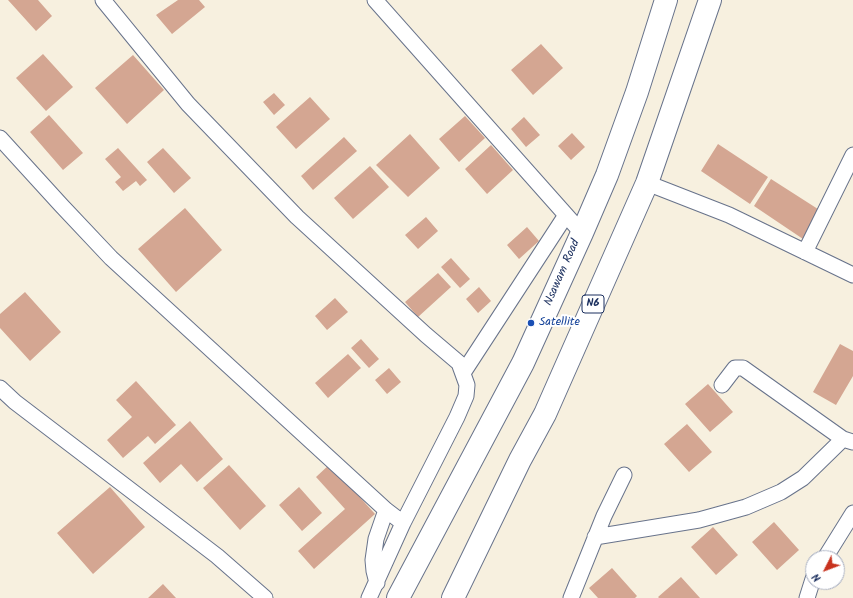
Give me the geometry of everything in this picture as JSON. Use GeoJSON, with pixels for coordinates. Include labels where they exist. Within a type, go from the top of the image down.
{"type":"FeatureCollection","features":[{"type":"Feature","properties":{"kind":"highway","name":"Nsawam Road"},"geometry":{"type":"LineString","coordinates":[[398,598],[523,363],[582,233],[607,175],[643,75],[666,0]]}},
{"type":"Feature","properties":{"kind":"highway","name":"N6"},"geometry":{"type":"LineString","coordinates":[[453,598],[520,460],[545,414],[647,183],[710,0]]}},
{"type":"Feature","properties":{"kind":"street"},"geometry":{"type":"LineString","coordinates":[[103,0],[188,104],[292,212],[426,335],[459,363],[467,385],[466,396],[457,417],[403,523],[369,598]]}},
{"type":"Feature","properties":{"kind":"street"},"geometry":{"type":"LineString","coordinates":[[375,0],[582,233]]}},
{"type":"Feature","properties":{"kind":"street"},"geometry":{"type":"LineString","coordinates":[[0,138],[50,194],[111,258],[386,510],[403,523]]}},
{"type":"Feature","properties":{"kind":"street"},"geometry":{"type":"LineString","coordinates":[[805,252],[853,154]]}},
{"type":"Feature","properties":{"kind":"street"},"geometry":{"type":"LineString","coordinates":[[647,183],[729,215],[853,275]]}},
{"type":"Feature","properties":{"kind":"street"},"geometry":{"type":"LineString","coordinates":[[463,373],[566,215]]}},
{"type":"Feature","properties":{"kind":"street"},"geometry":{"type":"LineString","coordinates":[[595,537],[699,520],[746,507],[781,492],[803,478],[848,441],[742,368],[735,368],[722,386]]}},
{"type":"Feature","properties":{"kind":"street"},"geometry":{"type":"LineString","coordinates":[[0,388],[21,407],[216,556],[265,598]]}},
{"type":"Feature","properties":{"kind":"street"},"geometry":{"type":"LineString","coordinates":[[571,598],[595,537],[624,475]]}},
{"type":"Feature","properties":{"kind":"street"},"geometry":{"type":"LineString","coordinates":[[377,583],[373,560],[376,539],[386,510]]}},
{"type":"Feature","properties":{"kind":"street"},"geometry":{"type":"LineString","coordinates":[[830,550],[853,513]]}},
{"type":"Feature","properties":{"kind":"building"},"geometry":{"type":"Polygon","coordinates":[[[8,0],[38,0],[52,16],[36,31],[8,0]]]}},
{"type":"Feature","properties":{"kind":"building"},"geometry":{"type":"Polygon","coordinates":[[[178,0],[199,0],[205,7],[172,34],[156,15],[178,0]]]}},
{"type":"Feature","properties":{"kind":"building"},"geometry":{"type":"Polygon","coordinates":[[[541,44],[563,68],[533,95],[511,70],[541,44]]]}},
{"type":"Feature","properties":{"kind":"building"},"geometry":{"type":"Polygon","coordinates":[[[43,54],[73,87],[46,111],[16,78],[43,54]]]}},
{"type":"Feature","properties":{"kind":"building"},"geometry":{"type":"Polygon","coordinates":[[[133,55],[164,90],[127,124],[95,88],[133,55]]]}},
{"type":"Feature","properties":{"kind":"building"},"geometry":{"type":"Polygon","coordinates":[[[274,93],[285,105],[274,115],[263,102],[274,93]]]}},
{"type":"Feature","properties":{"kind":"building"},"geometry":{"type":"Polygon","coordinates":[[[310,97],[330,119],[296,149],[276,127],[310,97]]]}},
{"type":"Feature","properties":{"kind":"building"},"geometry":{"type":"Polygon","coordinates":[[[49,115],[83,153],[63,170],[30,132],[49,115]]]}},
{"type":"Feature","properties":{"kind":"building"},"geometry":{"type":"Polygon","coordinates":[[[465,116],[485,138],[459,162],[439,139],[465,116]]]}},
{"type":"Feature","properties":{"kind":"building"},"geometry":{"type":"Polygon","coordinates":[[[524,117],[540,135],[526,147],[511,129],[524,117]]]}},
{"type":"Feature","properties":{"kind":"building"},"geometry":{"type":"Polygon","coordinates":[[[572,133],[585,147],[571,160],[558,146],[572,133]]]}},
{"type":"Feature","properties":{"kind":"building"},"geometry":{"type":"Polygon","coordinates":[[[410,134],[440,168],[408,197],[376,165],[410,134]]]}},
{"type":"Feature","properties":{"kind":"building"},"geometry":{"type":"Polygon","coordinates":[[[344,137],[357,151],[313,190],[301,176],[344,137]]]}},
{"type":"Feature","properties":{"kind":"building"},"geometry":{"type":"Polygon","coordinates":[[[718,144],[768,177],[750,204],[701,171],[718,144]]]}},
{"type":"Feature","properties":{"kind":"building"},"geometry":{"type":"Polygon","coordinates":[[[491,145],[513,170],[487,194],[465,169],[491,145]]]}},
{"type":"Feature","properties":{"kind":"building"},"geometry":{"type":"Polygon","coordinates":[[[118,148],[147,180],[140,186],[136,181],[123,191],[115,182],[121,177],[105,159],[118,148]]]}},
{"type":"Feature","properties":{"kind":"building"},"geometry":{"type":"Polygon","coordinates":[[[163,148],[191,178],[174,193],[147,162],[163,148]]]}},
{"type":"Feature","properties":{"kind":"building"},"geometry":{"type":"Polygon","coordinates":[[[370,166],[389,187],[353,219],[334,198],[370,166]]]}},
{"type":"Feature","properties":{"kind":"building"},"geometry":{"type":"Polygon","coordinates":[[[771,179],[821,211],[803,239],[754,206],[771,179]]]}},
{"type":"Feature","properties":{"kind":"building"},"geometry":{"type":"Polygon","coordinates":[[[185,208],[222,250],[176,292],[138,249],[185,208]]]}},
{"type":"Feature","properties":{"kind":"building"},"geometry":{"type":"Polygon","coordinates":[[[426,217],[438,231],[418,249],[405,235],[426,217]]]}},
{"type":"Feature","properties":{"kind":"building"},"geometry":{"type":"Polygon","coordinates":[[[527,227],[539,241],[519,259],[507,245],[527,227]]]}},
{"type":"Feature","properties":{"kind":"building"},"geometry":{"type":"Polygon","coordinates":[[[451,258],[470,279],[460,288],[441,267],[451,258]]]}},
{"type":"Feature","properties":{"kind":"building"},"geometry":{"type":"Polygon","coordinates":[[[438,273],[451,287],[418,317],[405,302],[438,273]]]}},
{"type":"Feature","properties":{"kind":"building"},"geometry":{"type":"Polygon","coordinates":[[[479,287],[491,301],[478,313],[466,299],[479,287]]]}},
{"type":"Feature","properties":{"kind":"building"},"geometry":{"type":"Polygon","coordinates":[[[25,292],[61,332],[30,361],[0,328],[0,314],[25,292]]]}},
{"type":"Feature","properties":{"kind":"building"},"geometry":{"type":"Polygon","coordinates":[[[335,298],[348,312],[327,330],[315,316],[335,298]]]}},
{"type":"Feature","properties":{"kind":"building"},"geometry":{"type":"Polygon","coordinates":[[[361,339],[379,359],[369,368],[351,348],[361,339]]]}},
{"type":"Feature","properties":{"kind":"building"},"geometry":{"type":"Polygon","coordinates":[[[840,344],[853,351],[853,376],[836,405],[813,392],[840,344]]]}},
{"type":"Feature","properties":{"kind":"building"},"geometry":{"type":"Polygon","coordinates":[[[348,354],[361,368],[328,398],[315,383],[348,354]]]}},
{"type":"Feature","properties":{"kind":"building"},"geometry":{"type":"Polygon","coordinates":[[[389,368],[401,382],[387,394],[375,380],[389,368]]]}},
{"type":"Feature","properties":{"kind":"building"},"geometry":{"type":"Polygon","coordinates":[[[136,381],[176,425],[155,444],[148,436],[123,458],[107,440],[132,417],[116,400],[136,381]]]}},
{"type":"Feature","properties":{"kind":"building"},"geometry":{"type":"Polygon","coordinates":[[[708,384],[733,412],[710,432],[685,404],[708,384]]]}},
{"type":"Feature","properties":{"kind":"building"},"geometry":{"type":"Polygon","coordinates":[[[190,421],[223,459],[197,482],[181,464],[160,483],[143,463],[190,421]]]}},
{"type":"Feature","properties":{"kind":"building"},"geometry":{"type":"Polygon","coordinates":[[[687,424],[712,452],[689,472],[664,444],[687,424]]]}},
{"type":"Feature","properties":{"kind":"building"},"geometry":{"type":"Polygon","coordinates":[[[330,464],[375,514],[314,569],[298,551],[345,509],[316,477],[330,464]]]}},
{"type":"Feature","properties":{"kind":"building"},"geometry":{"type":"Polygon","coordinates":[[[229,465],[266,506],[240,530],[203,488],[229,465]]]}},
{"type":"Feature","properties":{"kind":"building"},"geometry":{"type":"Polygon","coordinates":[[[110,487],[145,527],[93,574],[57,533],[110,487]]]}},
{"type":"Feature","properties":{"kind":"building"},"geometry":{"type":"Polygon","coordinates":[[[299,487],[322,513],[302,531],[279,505],[299,487]]]}},
{"type":"Feature","properties":{"kind":"building"},"geometry":{"type":"Polygon","coordinates":[[[774,522],[799,550],[777,570],[752,542],[774,522]]]}},
{"type":"Feature","properties":{"kind":"building"},"geometry":{"type":"Polygon","coordinates":[[[713,527],[738,555],[716,575],[691,547],[713,527]]]}},
{"type":"Feature","properties":{"kind":"building"},"geometry":{"type":"Polygon","coordinates":[[[612,568],[637,596],[635,598],[598,598],[589,588],[612,568]]]}},
{"type":"Feature","properties":{"kind":"building"},"geometry":{"type":"Polygon","coordinates":[[[681,577],[700,598],[658,597],[681,577]]]}},
{"type":"Feature","properties":{"kind":"building"},"geometry":{"type":"Polygon","coordinates":[[[163,584],[176,598],[148,598],[163,584]]]}},
{"type":"Feature","properties":{"kind":"place","name":"Satellite"},"geometry":{"type":"Point","coordinates":[531,323]}}]}
